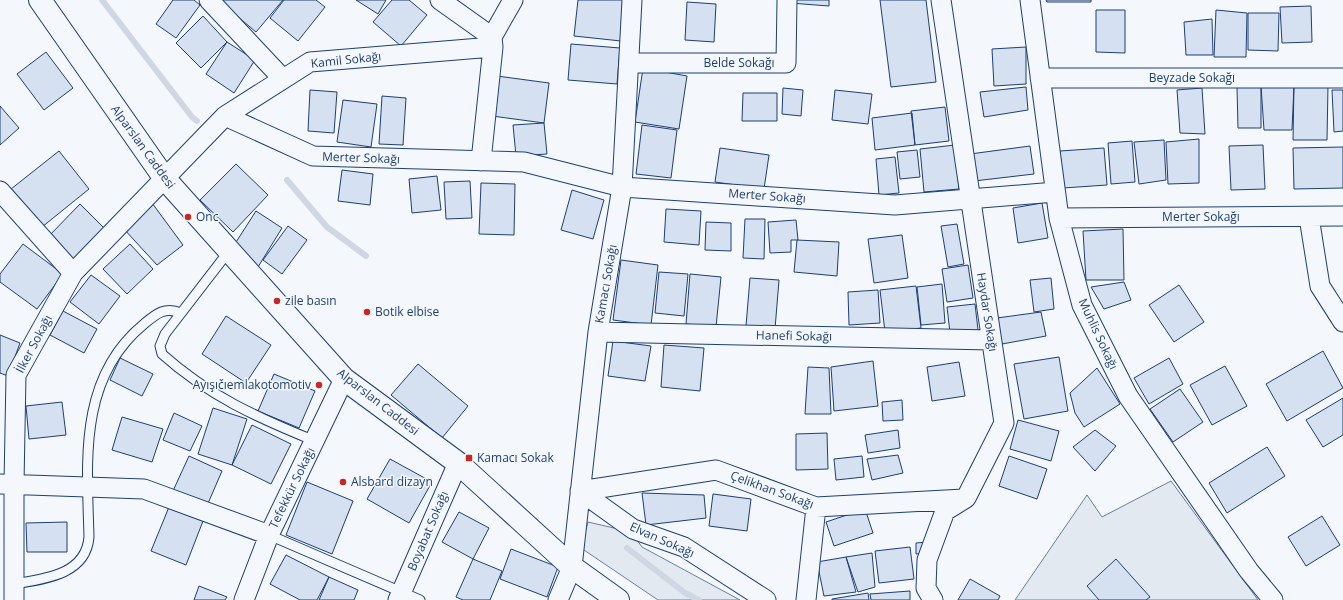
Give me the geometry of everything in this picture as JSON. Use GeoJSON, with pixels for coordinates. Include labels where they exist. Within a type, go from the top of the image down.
{"type":"FeatureCollection","features":[{"type":"Feature","properties":{"kind":"street","name":"Alparslan Caddesi"},"geometry":{"type":"LineString","coordinates":[[40,0],[165,179],[344,379],[458,463],[572,567],[618,600]]}},
{"type":"Feature","properties":{"kind":"street"},"geometry":{"type":"LineString","coordinates":[[209,0],[283,79]]}},
{"type":"Feature","properties":{"kind":"street"},"geometry":{"type":"LineString","coordinates":[[440,0],[492,42]]}},
{"type":"Feature","properties":{"kind":"street"},"geometry":{"type":"LineString","coordinates":[[481,161],[492,42],[513,0]]}},
{"type":"Feature","properties":{"kind":"street","name":"Kamacı Sokağı"},"geometry":{"type":"LineString","coordinates":[[558,600],[572,567],[598,332],[622,187],[632,0]]}},
{"type":"Feature","properties":{"kind":"street","name":"Belde Sokağı"},"geometry":{"type":"LineString","coordinates":[[629,63],[786,63],[787,0]]}},
{"type":"Feature","properties":{"kind":"street","name":"Haydar Sokağı"},"geometry":{"type":"LineString","coordinates":[[942,0],[1004,423],[966,498]]}},
{"type":"Feature","properties":{"kind":"street","name":"Muhlis Sokağı"},"geometry":{"type":"LineString","coordinates":[[1030,0],[1059,218],[1082,305],[1128,396],[1249,572],[1273,600]]}},
{"type":"Feature","properties":{"kind":"street","name":"Kamil Sokağı"},"geometry":{"type":"LineString","coordinates":[[165,179],[225,116],[310,62],[492,42]]}},
{"type":"Feature","properties":{"kind":"street","name":"Beyzade Sokağı"},"geometry":{"type":"LineString","coordinates":[[1040,78],[1343,78]]}},
{"type":"Feature","properties":{"kind":"street","name":"Merter Sokağı"},"geometry":{"type":"LineString","coordinates":[[225,116],[313,156],[524,162],[622,187],[895,205],[1055,192]]}},
{"type":"Feature","properties":{"kind":"street","name":"İlker Sokağı"},"geometry":{"type":"LineString","coordinates":[[14,592],[7,484],[8,388],[73,273],[165,179]]}},
{"type":"Feature","properties":{"kind":"street"},"geometry":{"type":"LineString","coordinates":[[0,191],[73,273]]}},
{"type":"Feature","properties":{"kind":"street","name":"Merter Sokağı"},"geometry":{"type":"LineString","coordinates":[[1059,218],[1343,216]]}},
{"type":"Feature","properties":{"kind":"street"},"geometry":{"type":"LineString","coordinates":[[1309,217],[1320,286],[1343,322]]}},
{"type":"Feature","properties":{"kind":"street","name":"Hanefi Sokağı"},"geometry":{"type":"LineString","coordinates":[[598,332],[991,340]]}},
{"type":"Feature","properties":{"kind":"street","name":"Tefekkür Sokağı"},"geometry":{"type":"LineString","coordinates":[[244,600],[269,535],[344,379]]}},
{"type":"Feature","properties":{"kind":"street","name":"Boyabat Sokağı"},"geometry":{"type":"LineString","coordinates":[[400,596],[458,463]]}},
{"type":"Feature","properties":{"kind":"street","name":"Çelikhan Sokağı"},"geometry":{"type":"LineString","coordinates":[[580,491],[716,470],[816,507],[966,498]]}},
{"type":"Feature","properties":{"kind":"street"},"geometry":{"type":"LineString","coordinates":[[7,484],[144,489],[269,535]]}},
{"type":"Feature","properties":{"kind":"street","name":"Elvan Sokağı"},"geometry":{"type":"LineString","coordinates":[[580,491],[633,530],[684,548],[766,600]]}},
{"type":"Feature","properties":{"kind":"street"},"geometry":{"type":"LineString","coordinates":[[933,600],[926,588],[927,560],[945,511],[966,498]]}},
{"type":"Feature","properties":{"kind":"street"},"geometry":{"type":"LineString","coordinates":[[806,600],[816,507]]}},
{"type":"Feature","properties":{"kind":"lane"},"geometry":{"type":"LineString","coordinates":[[229,251],[165,334],[160,346],[162,354],[212,393],[266,421],[315,441]]}},
{"type":"Feature","properties":{"kind":"lane"},"geometry":{"type":"LineString","coordinates":[[14,592],[72,568],[83,559],[89,545],[89,438],[98,391],[106,369],[128,337],[154,315],[168,310],[181,313]]}},
{"type":"Feature","properties":{"kind":"lane"},"geometry":{"type":"LineString","coordinates":[[269,535],[400,596],[420,600]]}},
{"type":"Feature","properties":{"kind":"shaded area"},"geometry":{"type":"Polygon","coordinates":[[[1171,481],[1258,600],[1015,600],[1087,495],[1102,517],[1171,481]]]}},
{"type":"Feature","properties":{"kind":"shaded area"},"geometry":{"type":"Polygon","coordinates":[[[588,522],[631,532],[642,547],[740,600],[658,600],[581,548],[588,522]]]}},
{"type":"Feature","properties":{"kind":"building"},"geometry":{"type":"Polygon","coordinates":[[[173,0],[194,0],[200,5],[176,38],[156,24],[173,0]]]}},
{"type":"Feature","properties":{"kind":"building"},"geometry":{"type":"Polygon","coordinates":[[[218,0],[283,0],[256,32],[218,0]]]}},
{"type":"Feature","properties":{"kind":"building"},"geometry":{"type":"Polygon","coordinates":[[[284,0],[316,0],[325,7],[298,41],[270,18],[284,0]]]}},
{"type":"Feature","properties":{"kind":"building"},"geometry":{"type":"Polygon","coordinates":[[[356,0],[386,0],[378,14],[356,0]]]}},
{"type":"Feature","properties":{"kind":"building"},"geometry":{"type":"Polygon","coordinates":[[[392,0],[409,0],[427,15],[401,46],[373,22],[392,0]]]}},
{"type":"Feature","properties":{"kind":"building"},"geometry":{"type":"Polygon","coordinates":[[[578,0],[624,0],[621,41],[574,36],[578,0]]]}},
{"type":"Feature","properties":{"kind":"building"},"geometry":{"type":"Polygon","coordinates":[[[789,0],[829,0],[829,6],[790,3],[789,0]]]}},
{"type":"Feature","properties":{"kind":"building"},"geometry":{"type":"Polygon","coordinates":[[[880,0],[926,0],[936,82],[891,87],[880,0]]]}},
{"type":"Feature","properties":{"kind":"building"},"geometry":{"type":"Polygon","coordinates":[[[1046,0],[1091,0],[1091,2],[1047,2],[1046,0]]]}},
{"type":"Feature","properties":{"kind":"building"},"geometry":{"type":"Polygon","coordinates":[[[687,2],[716,4],[714,42],[685,40],[687,2]]]}},
{"type":"Feature","properties":{"kind":"building"},"geometry":{"type":"Polygon","coordinates":[[[1311,6],[1312,42],[1282,43],[1280,7],[1311,6]]]}},
{"type":"Feature","properties":{"kind":"building"},"geometry":{"type":"Polygon","coordinates":[[[1096,10],[1125,10],[1125,53],[1096,52],[1096,10]]]}},
{"type":"Feature","properties":{"kind":"building"},"geometry":{"type":"Polygon","coordinates":[[[1216,10],[1247,13],[1246,57],[1214,57],[1216,10]]]}},
{"type":"Feature","properties":{"kind":"building"},"geometry":{"type":"Polygon","coordinates":[[[1248,13],[1279,13],[1278,51],[1248,50],[1248,13]]]}},
{"type":"Feature","properties":{"kind":"building"},"geometry":{"type":"Polygon","coordinates":[[[203,16],[227,42],[201,68],[176,43],[203,16]]]}},
{"type":"Feature","properties":{"kind":"building"},"geometry":{"type":"Polygon","coordinates":[[[1212,19],[1213,55],[1186,55],[1184,22],[1212,19]]]}},
{"type":"Feature","properties":{"kind":"building"},"geometry":{"type":"Polygon","coordinates":[[[227,42],[255,60],[234,93],[206,74],[227,42]]]}},
{"type":"Feature","properties":{"kind":"building"},"geometry":{"type":"Polygon","coordinates":[[[571,44],[620,48],[617,84],[568,80],[571,44]]]}},
{"type":"Feature","properties":{"kind":"building"},"geometry":{"type":"Polygon","coordinates":[[[1026,47],[1026,84],[994,86],[992,49],[1026,47]]]}},
{"type":"Feature","properties":{"kind":"building"},"geometry":{"type":"Polygon","coordinates":[[[46,52],[73,88],[44,110],[17,74],[46,52]]]}},
{"type":"Feature","properties":{"kind":"building"},"geometry":{"type":"Polygon","coordinates":[[[643,68],[687,76],[679,129],[635,122],[643,68]]]}},
{"type":"Feature","properties":{"kind":"building"},"geometry":{"type":"Polygon","coordinates":[[[497,76],[549,83],[544,123],[492,116],[497,76]]]}},
{"type":"Feature","properties":{"kind":"building"},"geometry":{"type":"Polygon","coordinates":[[[1294,85],[1292,130],[1264,130],[1261,86],[1294,85]]]}},
{"type":"Feature","properties":{"kind":"building"},"geometry":{"type":"Polygon","coordinates":[[[1294,85],[1328,86],[1327,140],[1293,140],[1294,85]]]}},
{"type":"Feature","properties":{"kind":"building"},"geometry":{"type":"Polygon","coordinates":[[[1261,86],[1261,128],[1238,128],[1237,87],[1261,86]]]}},
{"type":"Feature","properties":{"kind":"building"},"geometry":{"type":"Polygon","coordinates":[[[1026,87],[1028,110],[984,117],[980,92],[1026,87]]]}},
{"type":"Feature","properties":{"kind":"building"},"geometry":{"type":"Polygon","coordinates":[[[783,88],[803,90],[801,116],[782,114],[783,88]]]}},
{"type":"Feature","properties":{"kind":"building"},"geometry":{"type":"Polygon","coordinates":[[[1202,88],[1205,134],[1180,133],[1177,90],[1202,88]]]}},
{"type":"Feature","properties":{"kind":"building"},"geometry":{"type":"Polygon","coordinates":[[[310,90],[337,92],[334,133],[308,131],[310,90]]]}},
{"type":"Feature","properties":{"kind":"building"},"geometry":{"type":"Polygon","coordinates":[[[835,90],[872,94],[868,124],[832,120],[835,90]]]}},
{"type":"Feature","properties":{"kind":"building"},"geometry":{"type":"Polygon","coordinates":[[[1332,90],[1343,90],[1343,131],[1334,132],[1332,90]]]}},
{"type":"Feature","properties":{"kind":"building"},"geometry":{"type":"Polygon","coordinates":[[[743,93],[777,93],[777,121],[742,121],[743,93]]]}},
{"type":"Feature","properties":{"kind":"building"},"geometry":{"type":"Polygon","coordinates":[[[382,96],[406,98],[403,145],[379,144],[382,96]]]}},
{"type":"Feature","properties":{"kind":"building"},"geometry":{"type":"Polygon","coordinates":[[[343,100],[377,104],[371,147],[337,142],[343,100]]]}},
{"type":"Feature","properties":{"kind":"building"},"geometry":{"type":"Polygon","coordinates":[[[0,106],[19,128],[0,145],[0,106]]]}},
{"type":"Feature","properties":{"kind":"building"},"geometry":{"type":"Polygon","coordinates":[[[945,107],[949,141],[915,145],[911,111],[945,107]]]}},
{"type":"Feature","properties":{"kind":"building"},"geometry":{"type":"Polygon","coordinates":[[[912,113],[915,145],[875,150],[872,118],[912,113]]]}},
{"type":"Feature","properties":{"kind":"building"},"geometry":{"type":"Polygon","coordinates":[[[544,123],[547,154],[516,156],[513,125],[544,123]]]}},
{"type":"Feature","properties":{"kind":"building"},"geometry":{"type":"Polygon","coordinates":[[[642,125],[677,130],[671,178],[636,174],[642,125]]]}},
{"type":"Feature","properties":{"kind":"building"},"geometry":{"type":"Polygon","coordinates":[[[1199,139],[1199,183],[1168,184],[1166,142],[1199,139]]]}},
{"type":"Feature","properties":{"kind":"building"},"geometry":{"type":"Polygon","coordinates":[[[1164,140],[1166,180],[1139,184],[1134,142],[1164,140]]]}},
{"type":"Feature","properties":{"kind":"building"},"geometry":{"type":"Polygon","coordinates":[[[1132,141],[1135,182],[1111,184],[1108,143],[1132,141]]]}},
{"type":"Feature","properties":{"kind":"building"},"geometry":{"type":"Polygon","coordinates":[[[955,145],[959,189],[924,192],[920,149],[955,145]]]}},
{"type":"Feature","properties":{"kind":"building"},"geometry":{"type":"Polygon","coordinates":[[[1263,145],[1265,189],[1231,190],[1229,146],[1263,145]]]}},
{"type":"Feature","properties":{"kind":"building"},"geometry":{"type":"Polygon","coordinates":[[[1030,146],[1034,174],[974,181],[970,154],[1030,146]]]}},
{"type":"Feature","properties":{"kind":"building"},"geometry":{"type":"Polygon","coordinates":[[[1343,147],[1343,188],[1294,189],[1293,148],[1343,147]]]}},
{"type":"Feature","properties":{"kind":"building"},"geometry":{"type":"Polygon","coordinates":[[[720,148],[769,155],[764,189],[715,182],[720,148]]]}},
{"type":"Feature","properties":{"kind":"building"},"geometry":{"type":"Polygon","coordinates":[[[1104,148],[1107,185],[1063,188],[1060,151],[1104,148]]]}},
{"type":"Feature","properties":{"kind":"building"},"geometry":{"type":"Polygon","coordinates":[[[917,150],[920,177],[900,179],[897,152],[917,150]]]}},
{"type":"Feature","properties":{"kind":"building"},"geometry":{"type":"Polygon","coordinates":[[[59,151],[89,189],[42,227],[11,189],[59,151]]]}},
{"type":"Feature","properties":{"kind":"building"},"geometry":{"type":"Polygon","coordinates":[[[895,157],[899,193],[879,195],[876,159],[895,157]]]}},
{"type":"Feature","properties":{"kind":"building"},"geometry":{"type":"Polygon","coordinates":[[[236,164],[268,195],[233,232],[200,200],[236,164]]]}},
{"type":"Feature","properties":{"kind":"building"},"geometry":{"type":"Polygon","coordinates":[[[342,170],[373,174],[370,205],[338,201],[342,170]]]}},
{"type":"Feature","properties":{"kind":"building"},"geometry":{"type":"Polygon","coordinates":[[[437,176],[441,210],[412,213],[409,179],[437,176]]]}},
{"type":"Feature","properties":{"kind":"building"},"geometry":{"type":"Polygon","coordinates":[[[470,181],[472,218],[446,219],[444,182],[470,181]]]}},
{"type":"Feature","properties":{"kind":"building"},"geometry":{"type":"Polygon","coordinates":[[[481,183],[515,184],[514,235],[479,234],[481,183]]]}},
{"type":"Feature","properties":{"kind":"building"},"geometry":{"type":"Polygon","coordinates":[[[572,190],[604,200],[593,239],[561,230],[572,190]]]}},
{"type":"Feature","properties":{"kind":"building"},"geometry":{"type":"Polygon","coordinates":[[[152,203],[183,245],[157,265],[123,228],[152,203]]]}},
{"type":"Feature","properties":{"kind":"building"},"geometry":{"type":"Polygon","coordinates":[[[1042,203],[1048,238],[1018,243],[1013,208],[1042,203]]]}},
{"type":"Feature","properties":{"kind":"building"},"geometry":{"type":"Polygon","coordinates":[[[80,204],[106,230],[73,263],[48,237],[80,204]]]}},
{"type":"Feature","properties":{"kind":"building"},"geometry":{"type":"Polygon","coordinates":[[[666,209],[701,211],[699,245],[664,242],[666,209]]]}},
{"type":"Feature","properties":{"kind":"building"},"geometry":{"type":"Polygon","coordinates":[[[256,211],[282,228],[258,267],[231,250],[256,211]]]}},
{"type":"Feature","properties":{"kind":"building"},"geometry":{"type":"Polygon","coordinates":[[[745,219],[765,219],[764,259],[743,258],[745,219]]]}},
{"type":"Feature","properties":{"kind":"building"},"geometry":{"type":"Polygon","coordinates":[[[796,220],[798,240],[791,240],[791,252],[770,253],[768,222],[796,220]]]}},
{"type":"Feature","properties":{"kind":"building"},"geometry":{"type":"Polygon","coordinates":[[[706,222],[731,223],[731,251],[705,250],[706,222]]]}},
{"type":"Feature","properties":{"kind":"building"},"geometry":{"type":"Polygon","coordinates":[[[957,224],[964,264],[948,267],[941,226],[957,224]]]}},
{"type":"Feature","properties":{"kind":"building"},"geometry":{"type":"Polygon","coordinates":[[[288,226],[307,240],[282,274],[263,260],[288,226]]]}},
{"type":"Feature","properties":{"kind":"building"},"geometry":{"type":"Polygon","coordinates":[[[1123,229],[1124,280],[1086,280],[1083,231],[1123,229]]]}},
{"type":"Feature","properties":{"kind":"building"},"geometry":{"type":"Polygon","coordinates":[[[902,235],[908,278],[874,283],[868,239],[902,235]]]}},
{"type":"Feature","properties":{"kind":"building"},"geometry":{"type":"Polygon","coordinates":[[[797,240],[839,242],[837,276],[794,272],[797,240]]]}},
{"type":"Feature","properties":{"kind":"building"},"geometry":{"type":"Polygon","coordinates":[[[23,244],[63,274],[37,309],[0,282],[0,274],[23,244]]]}},
{"type":"Feature","properties":{"kind":"building"},"geometry":{"type":"Polygon","coordinates":[[[130,244],[153,269],[127,294],[103,269],[130,244]]]}},
{"type":"Feature","properties":{"kind":"building"},"geometry":{"type":"Polygon","coordinates":[[[621,260],[658,265],[651,325],[613,320],[621,260]]]}},
{"type":"Feature","properties":{"kind":"building"},"geometry":{"type":"Polygon","coordinates":[[[968,265],[973,298],[947,302],[942,269],[968,265]]]}},
{"type":"Feature","properties":{"kind":"building"},"geometry":{"type":"Polygon","coordinates":[[[659,272],[688,274],[684,316],[655,313],[659,272]]]}},
{"type":"Feature","properties":{"kind":"building"},"geometry":{"type":"Polygon","coordinates":[[[690,274],[721,277],[716,327],[686,324],[690,274]]]}},
{"type":"Feature","properties":{"kind":"building"},"geometry":{"type":"Polygon","coordinates":[[[91,275],[120,296],[99,324],[70,302],[91,275]]]}},
{"type":"Feature","properties":{"kind":"building"},"geometry":{"type":"Polygon","coordinates":[[[750,278],[779,280],[775,329],[746,326],[750,278]]]}},
{"type":"Feature","properties":{"kind":"building"},"geometry":{"type":"Polygon","coordinates":[[[1051,278],[1054,309],[1034,312],[1030,280],[1051,278]]]}},
{"type":"Feature","properties":{"kind":"building"},"geometry":{"type":"Polygon","coordinates":[[[1124,282],[1131,300],[1104,309],[1091,287],[1124,282]]]}},
{"type":"Feature","properties":{"kind":"building"},"geometry":{"type":"Polygon","coordinates":[[[942,284],[945,323],[921,325],[917,287],[942,284]]]}},
{"type":"Feature","properties":{"kind":"building"},"geometry":{"type":"Polygon","coordinates":[[[1179,285],[1204,322],[1174,342],[1149,305],[1179,285]]]}},
{"type":"Feature","properties":{"kind":"building"},"geometry":{"type":"Polygon","coordinates":[[[916,286],[921,328],[885,332],[880,290],[916,286]]]}},
{"type":"Feature","properties":{"kind":"building"},"geometry":{"type":"Polygon","coordinates":[[[878,290],[880,323],[849,325],[848,292],[878,290]]]}},
{"type":"Feature","properties":{"kind":"building"},"geometry":{"type":"Polygon","coordinates":[[[975,304],[978,330],[950,333],[947,307],[975,304]]]}},
{"type":"Feature","properties":{"kind":"building"},"geometry":{"type":"Polygon","coordinates":[[[63,311],[97,329],[84,353],[50,335],[63,311]]]}},
{"type":"Feature","properties":{"kind":"building"},"geometry":{"type":"Polygon","coordinates":[[[1041,312],[1046,336],[1002,344],[997,318],[1041,312]]]}},
{"type":"Feature","properties":{"kind":"building"},"geometry":{"type":"Polygon","coordinates":[[[226,316],[271,345],[246,383],[202,354],[226,316]]]}},
{"type":"Feature","properties":{"kind":"building"},"geometry":{"type":"Polygon","coordinates":[[[0,335],[20,343],[8,376],[0,373],[0,335]]]}},
{"type":"Feature","properties":{"kind":"building"},"geometry":{"type":"Polygon","coordinates":[[[613,341],[651,346],[645,381],[608,376],[613,341]]]}},
{"type":"Feature","properties":{"kind":"building"},"geometry":{"type":"Polygon","coordinates":[[[664,345],[704,348],[700,391],[661,387],[664,345]]]}},
{"type":"Feature","properties":{"kind":"building"},"geometry":{"type":"Polygon","coordinates":[[[1323,351],[1343,388],[1287,421],[1266,384],[1323,351]]]}},
{"type":"Feature","properties":{"kind":"building"},"geometry":{"type":"Polygon","coordinates":[[[1059,357],[1068,411],[1024,419],[1014,364],[1059,357]]]}},
{"type":"Feature","properties":{"kind":"building"},"geometry":{"type":"Polygon","coordinates":[[[120,358],[153,374],[142,396],[110,380],[120,358]]]}},
{"type":"Feature","properties":{"kind":"building"},"geometry":{"type":"Polygon","coordinates":[[[1169,358],[1183,384],[1149,404],[1134,378],[1169,358]]]}},
{"type":"Feature","properties":{"kind":"building"},"geometry":{"type":"Polygon","coordinates":[[[873,361],[878,406],[834,411],[831,367],[873,361]]]}},
{"type":"Feature","properties":{"kind":"building"},"geometry":{"type":"Polygon","coordinates":[[[959,362],[965,396],[932,401],[927,367],[959,362]]]}},
{"type":"Feature","properties":{"kind":"building"},"geometry":{"type":"Polygon","coordinates":[[[418,364],[468,406],[442,438],[391,395],[418,364]]]}},
{"type":"Feature","properties":{"kind":"building"},"geometry":{"type":"Polygon","coordinates":[[[1225,366],[1247,406],[1212,425],[1190,385],[1225,366]]]}},
{"type":"Feature","properties":{"kind":"building"},"geometry":{"type":"Polygon","coordinates":[[[808,367],[829,368],[831,414],[805,414],[808,367]]]}},
{"type":"Feature","properties":{"kind":"building"},"geometry":{"type":"Polygon","coordinates":[[[1097,368],[1120,404],[1084,427],[1075,413],[1070,393],[1097,368]]]}},
{"type":"Feature","properties":{"kind":"building"},"geometry":{"type":"Polygon","coordinates":[[[274,374],[315,391],[299,428],[258,411],[274,374]]]}},
{"type":"Feature","properties":{"kind":"building"},"geometry":{"type":"Polygon","coordinates":[[[1180,389],[1203,422],[1173,442],[1150,409],[1180,389]]]}},
{"type":"Feature","properties":{"kind":"building"},"geometry":{"type":"Polygon","coordinates":[[[1343,398],[1343,435],[1323,447],[1306,420],[1343,398]]]}},
{"type":"Feature","properties":{"kind":"building"},"geometry":{"type":"Polygon","coordinates":[[[902,400],[903,420],[883,421],[882,402],[902,400]]]}},
{"type":"Feature","properties":{"kind":"building"},"geometry":{"type":"Polygon","coordinates":[[[62,402],[66,435],[29,439],[26,406],[62,402]]]}},
{"type":"Feature","properties":{"kind":"building"},"geometry":{"type":"Polygon","coordinates":[[[213,408],[247,419],[232,465],[198,454],[213,408]]]}},
{"type":"Feature","properties":{"kind":"building"},"geometry":{"type":"Polygon","coordinates":[[[174,413],[202,426],[190,451],[163,440],[174,413]]]}},
{"type":"Feature","properties":{"kind":"building"},"geometry":{"type":"Polygon","coordinates":[[[122,417],[163,429],[152,462],[112,450],[122,417]]]}},
{"type":"Feature","properties":{"kind":"building"},"geometry":{"type":"Polygon","coordinates":[[[1018,420],[1059,431],[1051,461],[1010,449],[1018,420]]]}},
{"type":"Feature","properties":{"kind":"building"},"geometry":{"type":"Polygon","coordinates":[[[252,425],[291,444],[271,484],[232,465],[252,425]]]}},
{"type":"Feature","properties":{"kind":"building"},"geometry":{"type":"Polygon","coordinates":[[[898,430],[900,448],[868,453],[865,435],[898,430]]]}},
{"type":"Feature","properties":{"kind":"building"},"geometry":{"type":"Polygon","coordinates":[[[1095,430],[1116,446],[1095,471],[1073,447],[1095,430]]]}},
{"type":"Feature","properties":{"kind":"building"},"geometry":{"type":"Polygon","coordinates":[[[827,433],[828,469],[796,470],[796,434],[827,433]]]}},
{"type":"Feature","properties":{"kind":"building"},"geometry":{"type":"Polygon","coordinates":[[[1267,447],[1285,476],[1227,513],[1209,483],[1267,447]]]}},
{"type":"Feature","properties":{"kind":"building"},"geometry":{"type":"Polygon","coordinates":[[[898,455],[903,473],[872,480],[867,459],[898,455]]]}},
{"type":"Feature","properties":{"kind":"building"},"geometry":{"type":"Polygon","coordinates":[[[189,456],[222,471],[206,508],[172,493],[189,456]]]}},
{"type":"Feature","properties":{"kind":"building"},"geometry":{"type":"Polygon","coordinates":[[[862,456],[864,477],[836,480],[834,459],[862,456]]]}},
{"type":"Feature","properties":{"kind":"building"},"geometry":{"type":"Polygon","coordinates":[[[1009,456],[1047,469],[1037,499],[999,486],[1009,456]]]}},
{"type":"Feature","properties":{"kind":"building"},"geometry":{"type":"Polygon","coordinates":[[[390,459],[432,482],[409,523],[367,499],[390,459]]]}},
{"type":"Feature","properties":{"kind":"building"},"geometry":{"type":"Polygon","coordinates":[[[307,482],[353,501],[332,554],[286,535],[307,482]]]}},
{"type":"Feature","properties":{"kind":"building"},"geometry":{"type":"Polygon","coordinates":[[[642,493],[704,495],[706,518],[646,525],[642,493]]]}},
{"type":"Feature","properties":{"kind":"building"},"geometry":{"type":"Polygon","coordinates":[[[713,494],[751,499],[747,531],[709,526],[713,494]]]}},
{"type":"Feature","properties":{"kind":"building"},"geometry":{"type":"Polygon","coordinates":[[[169,507],[203,521],[186,565],[151,551],[169,507]]]}},
{"type":"Feature","properties":{"kind":"building"},"geometry":{"type":"Polygon","coordinates":[[[865,509],[873,533],[834,546],[826,522],[865,509]]]}},
{"type":"Feature","properties":{"kind":"building"},"geometry":{"type":"Polygon","coordinates":[[[459,512],[489,528],[473,559],[442,542],[459,512]]]}},
{"type":"Feature","properties":{"kind":"building"},"geometry":{"type":"Polygon","coordinates":[[[1322,516],[1340,545],[1306,566],[1288,537],[1322,516]]]}},
{"type":"Feature","properties":{"kind":"building"},"geometry":{"type":"Polygon","coordinates":[[[67,522],[67,552],[27,552],[26,523],[67,522]]]}},
{"type":"Feature","properties":{"kind":"building"},"geometry":{"type":"Polygon","coordinates":[[[927,542],[928,553],[916,554],[916,543],[927,542]]]}},
{"type":"Feature","properties":{"kind":"building"},"geometry":{"type":"Polygon","coordinates":[[[910,547],[914,579],[879,583],[875,551],[910,547]]]}},
{"type":"Feature","properties":{"kind":"building"},"geometry":{"type":"Polygon","coordinates":[[[511,549],[558,567],[547,597],[500,579],[511,549]]]}},
{"type":"Feature","properties":{"kind":"building"},"geometry":{"type":"Polygon","coordinates":[[[872,553],[875,587],[858,592],[846,557],[872,553]]]}},
{"type":"Feature","properties":{"kind":"building"},"geometry":{"type":"Polygon","coordinates":[[[286,555],[329,577],[317,600],[300,600],[270,584],[286,555]]]}},
{"type":"Feature","properties":{"kind":"building"},"geometry":{"type":"Polygon","coordinates":[[[846,557],[856,592],[824,596],[817,562],[846,557]]]}},
{"type":"Feature","properties":{"kind":"building"},"geometry":{"type":"Polygon","coordinates":[[[473,559],[502,571],[490,600],[463,600],[456,597],[473,559]]]}},
{"type":"Feature","properties":{"kind":"building"},"geometry":{"type":"Polygon","coordinates":[[[1116,559],[1150,597],[1146,600],[1099,600],[1087,586],[1116,559]]]}},
{"type":"Feature","properties":{"kind":"building"},"geometry":{"type":"Polygon","coordinates":[[[329,577],[358,590],[354,600],[319,600],[329,577]]]}},
{"type":"Feature","properties":{"kind":"building"},"geometry":{"type":"Polygon","coordinates":[[[970,579],[1000,596],[998,600],[958,600],[970,579]]]}},
{"type":"Feature","properties":{"kind":"building"},"geometry":{"type":"Polygon","coordinates":[[[199,586],[227,597],[225,600],[194,600],[199,586]]]}},
{"type":"Feature","properties":{"kind":"building"},"geometry":{"type":"Polygon","coordinates":[[[910,591],[910,600],[871,600],[870,594],[910,591]]]}},
{"type":"Feature","properties":{"kind":"building"},"geometry":{"type":"Polygon","coordinates":[[[868,593],[869,600],[832,600],[832,599],[868,593]]]}},
{"type":"Feature","properties":{"kind":"waterway"},"geometry":{"type":"LineString","coordinates":[[102,0],[192,117],[197,121]]}},
{"type":"Feature","properties":{"kind":"waterway"},"geometry":{"type":"LineString","coordinates":[[287,180],[327,227],[366,256]]}},
{"type":"Feature","properties":{"kind":"waterway"},"geometry":{"type":"LineString","coordinates":[[627,548],[685,593],[699,600]]}},
{"type":"Feature","properties":{"kind":"place","name":"Onc"},"geometry":{"type":"Point","coordinates":[188,217]}},
{"type":"Feature","properties":{"kind":"place","name":"zile basın"},"geometry":{"type":"Point","coordinates":[277,301]}},
{"type":"Feature","properties":{"kind":"place","name":"Botik elbise"},"geometry":{"type":"Point","coordinates":[367,312]}},
{"type":"Feature","properties":{"kind":"place","name":"Ayışıčıemlakotomotiv"},"geometry":{"type":"Point","coordinates":[319,385]}},
{"type":"Feature","properties":{"kind":"place","name":"Kamacı Sokak"},"geometry":{"type":"Point","coordinates":[469,458]}},
{"type":"Feature","properties":{"kind":"place","name":"Alsbard dizayn"},"geometry":{"type":"Point","coordinates":[343,482]}}]}
